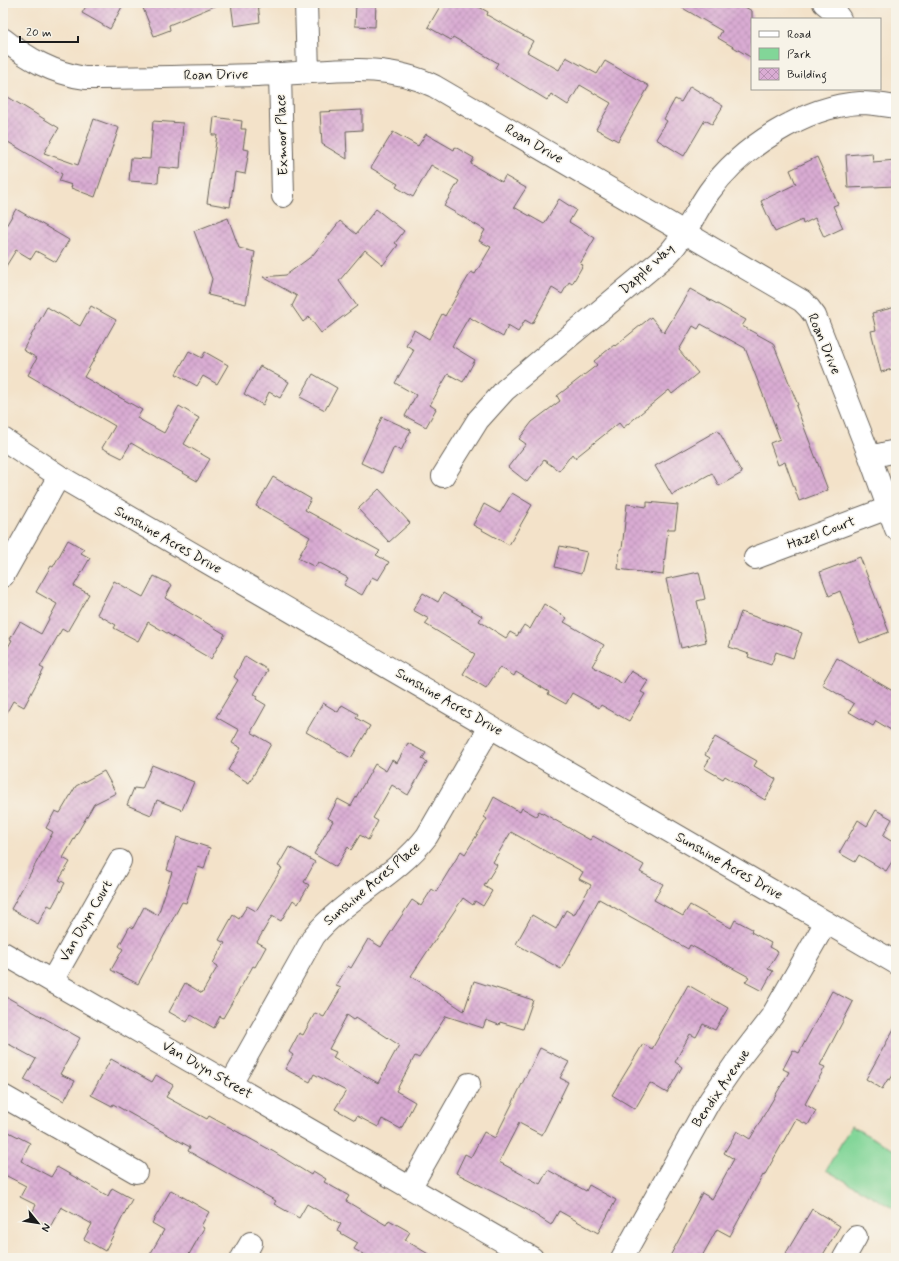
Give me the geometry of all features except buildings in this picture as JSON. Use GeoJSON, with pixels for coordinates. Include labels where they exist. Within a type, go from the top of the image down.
{"type":"FeatureCollection","features":[{"type":"Feature","properties":{"kind":"street"},"geometry":{"type":"LineString","coordinates":[[306,3],[308,72]]}},
{"type":"Feature","properties":{"kind":"street"},"geometry":{"type":"LineString","coordinates":[[824,3],[835,12],[839,18]]}},
{"type":"Feature","properties":{"kind":"street","name":"Roan Drive"},"geometry":{"type":"LineString","coordinates":[[3,39],[21,53],[46,67],[61,73],[86,78],[280,74],[351,69],[384,71],[421,79],[802,301],[815,316],[870,457],[896,529]]}},
{"type":"Feature","properties":{"kind":"street","name":"Exmoor Place"},"geometry":{"type":"LineString","coordinates":[[280,74],[283,196]]}},
{"type":"Feature","properties":{"kind":"street","name":"Dapple Way"},"geometry":{"type":"LineString","coordinates":[[443,476],[470,431],[505,390],[667,255],[677,244],[698,208],[718,180],[733,164],[755,146],[777,131],[801,119],[838,107],[860,96],[896,107]]}},
{"type":"Feature","properties":{"kind":"street","name":"Sunshine Acres Drive"},"geometry":{"type":"LineString","coordinates":[[3,439],[59,476],[896,964]]}},
{"type":"Feature","properties":{"kind":"street"},"geometry":{"type":"LineString","coordinates":[[870,457],[896,451]]}},
{"type":"Feature","properties":{"kind":"street"},"geometry":{"type":"LineString","coordinates":[[3,576],[59,476]]}},
{"type":"Feature","properties":{"kind":"street","name":"Hazel Court"},"geometry":{"type":"LineString","coordinates":[[755,558],[888,508]]}},
{"type":"Feature","properties":{"kind":"street","name":"Sunshine Acres Place"},"geometry":{"type":"LineString","coordinates":[[231,1084],[314,936],[328,921],[408,858],[421,845],[490,727]]}},
{"type":"Feature","properties":{"kind":"street","name":"Van Duyn Court"},"geometry":{"type":"LineString","coordinates":[[52,981],[120,861]]}},
{"type":"Feature","properties":{"kind":"street","name":"Bendix Avenue"},"geometry":{"type":"LineString","coordinates":[[622,1258],[710,1100],[735,1064],[772,1016],[826,922]]}},
{"type":"Feature","properties":{"kind":"street","name":"Van Duyn Street"},"geometry":{"type":"LineString","coordinates":[[3,953],[532,1258]]}},
{"type":"Feature","properties":{"kind":"street"},"geometry":{"type":"LineString","coordinates":[[410,1188],[469,1084]]}},
{"type":"Feature","properties":{"kind":"street"},"geometry":{"type":"LineString","coordinates":[[3,1096],[136,1172]]}},
{"type":"Feature","properties":{"kind":"street"},"geometry":{"type":"LineString","coordinates":[[844,1258],[856,1237]]}},
{"type":"Feature","properties":{"kind":"green space"},"geometry":{"type":"Polygon","coordinates":[[[851,1126],[896,1151],[896,1210],[826,1170],[851,1126]]]}}]}
